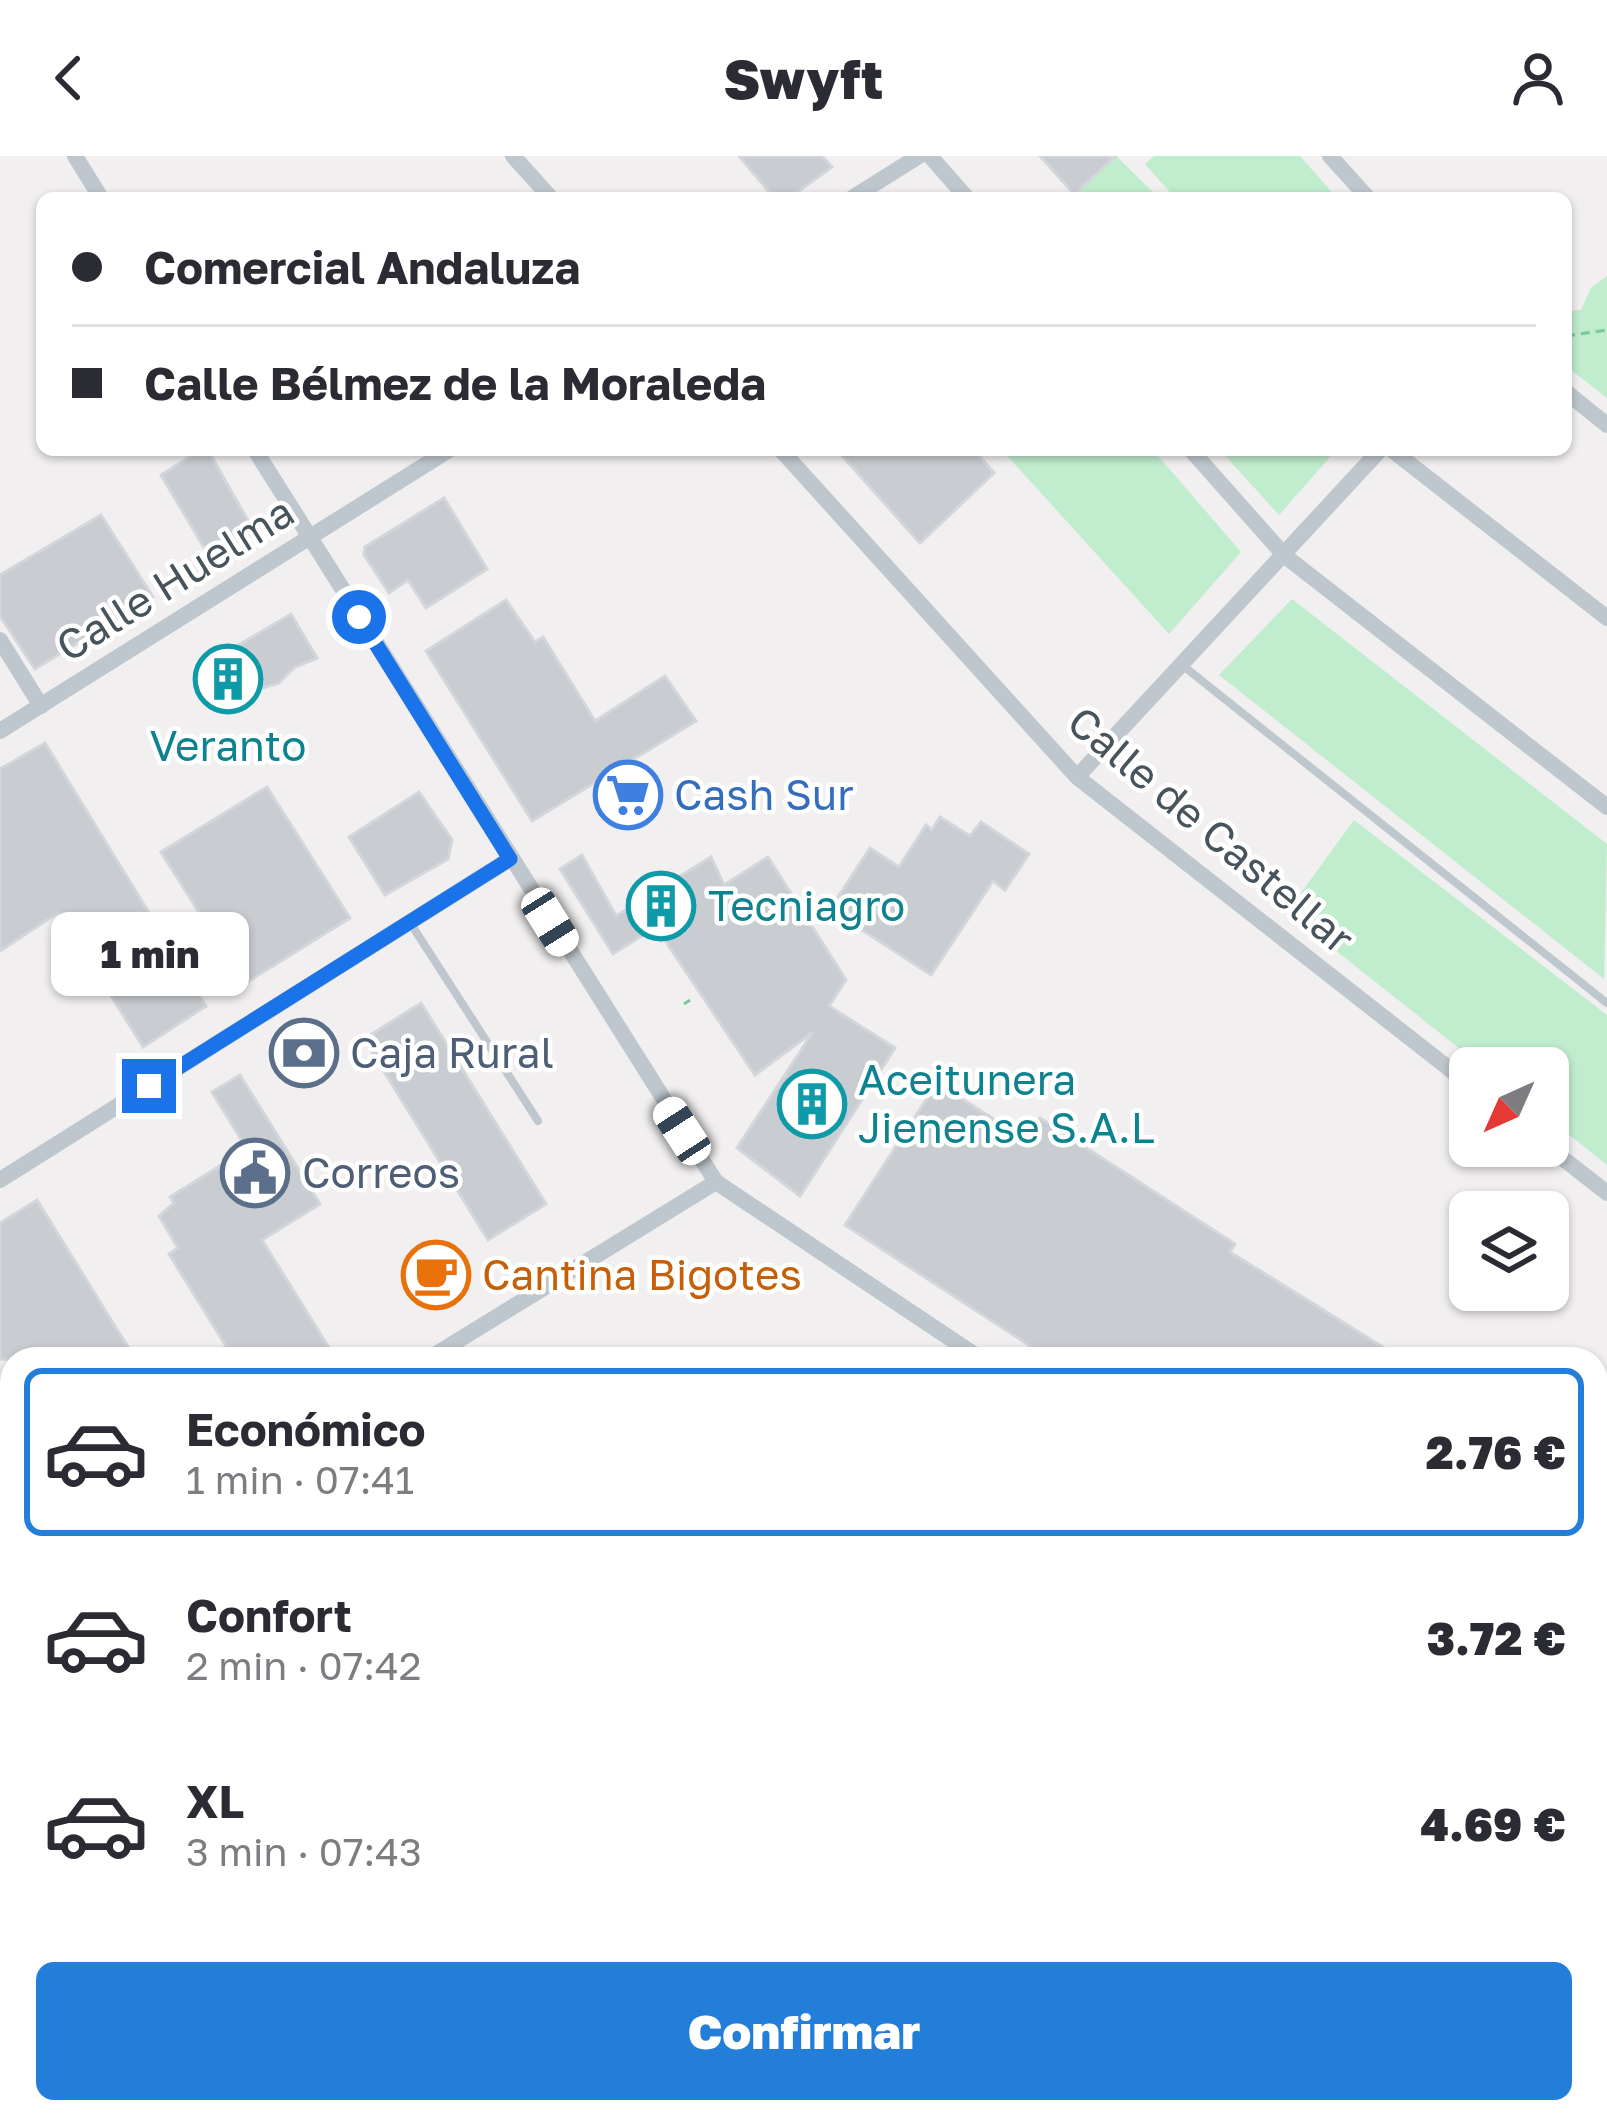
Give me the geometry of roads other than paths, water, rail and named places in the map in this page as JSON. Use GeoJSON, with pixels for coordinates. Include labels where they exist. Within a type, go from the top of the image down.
{"type":"FeatureCollection","features":[{"type":"Feature","properties":{"kind":"street"},"geometry":{"type":"LineString","coordinates":[[75,156],[97,192]]}},
{"type":"Feature","properties":{"kind":"street"},"geometry":{"type":"LineString","coordinates":[[513,156],[546,192]]}},
{"type":"Feature","properties":{"kind":"street"},"geometry":{"type":"LineString","coordinates":[[862,192],[919,156]]}},
{"type":"Feature","properties":{"kind":"street"},"geometry":{"type":"LineString","coordinates":[[930,156],[962,192]]}},
{"type":"Feature","properties":{"kind":"street"},"geometry":{"type":"LineString","coordinates":[[1330,156],[1363,192]]}},
{"type":"Feature","properties":{"kind":"street"},"geometry":{"type":"LineString","coordinates":[[1572,397],[1607,424]]}},
{"type":"Feature","properties":{"kind":"street"},"geometry":{"type":"LineString","coordinates":[[259,456],[716,1182],[963,1347]]}},
{"type":"Feature","properties":{"kind":"street","name":"Calle Huelma"},"geometry":{"type":"LineString","coordinates":[[0,731],[439,456]]}},
{"type":"Feature","properties":{"kind":"street","name":"Calle de Castellar"},"geometry":{"type":"LineString","coordinates":[[786,456],[1077,777],[1449,1069]]}},
{"type":"Feature","properties":{"kind":"street"},"geometry":{"type":"LineString","coordinates":[[1196,456],[1285,556],[1607,807]]}},
{"type":"Feature","properties":{"kind":"street"},"geometry":{"type":"LineString","coordinates":[[1077,777],[1375,456]]}},
{"type":"Feature","properties":{"kind":"street"},"geometry":{"type":"LineString","coordinates":[[1400,456],[1607,618]]}},
{"type":"Feature","properties":{"kind":"street"},"geometry":{"type":"LineString","coordinates":[[0,640],[41,706]]}},
{"type":"Feature","properties":{"kind":"street"},"geometry":{"type":"LineString","coordinates":[[0,1180],[510,859]]}},
{"type":"Feature","properties":{"kind":"street"},"geometry":{"type":"LineString","coordinates":[[1569,1163],[1607,1193]]}},
{"type":"Feature","properties":{"kind":"street"},"geometry":{"type":"LineString","coordinates":[[448,1347],[716,1182]]}},
{"type":"Feature","properties":{"kind":"lane"},"geometry":{"type":"LineString","coordinates":[[1182,665],[1607,1003]]}},
{"type":"Feature","properties":{"kind":"lane"},"geometry":{"type":"LineString","coordinates":[[410,921],[538,1121]]}},
{"type":"Feature","properties":{"kind":"place","name":"Veranto"},"geometry":{"type":"Point","coordinates":[228,679]}},
{"type":"Feature","properties":{"kind":"place","name":"Cash Sur"},"geometry":{"type":"Point","coordinates":[628,795]}},
{"type":"Feature","properties":{"kind":"place","name":"Tecniagro"},"geometry":{"type":"Point","coordinates":[661,906]}},
{"type":"Feature","properties":{"kind":"place","name":"Caja Rural"},"geometry":{"type":"Point","coordinates":[304,1053]}},
{"type":"Feature","properties":{"kind":"place","name":"Aceitunera Jienense S.A.L"},"geometry":{"type":"Point","coordinates":[812,1104]}},
{"type":"Feature","properties":{"kind":"place","name":"Correos"},"geometry":{"type":"Point","coordinates":[255,1173]}},
{"type":"Feature","properties":{"kind":"place","name":"Cantina Bigotes"},"geometry":{"type":"Point","coordinates":[436,1275]}}]}
